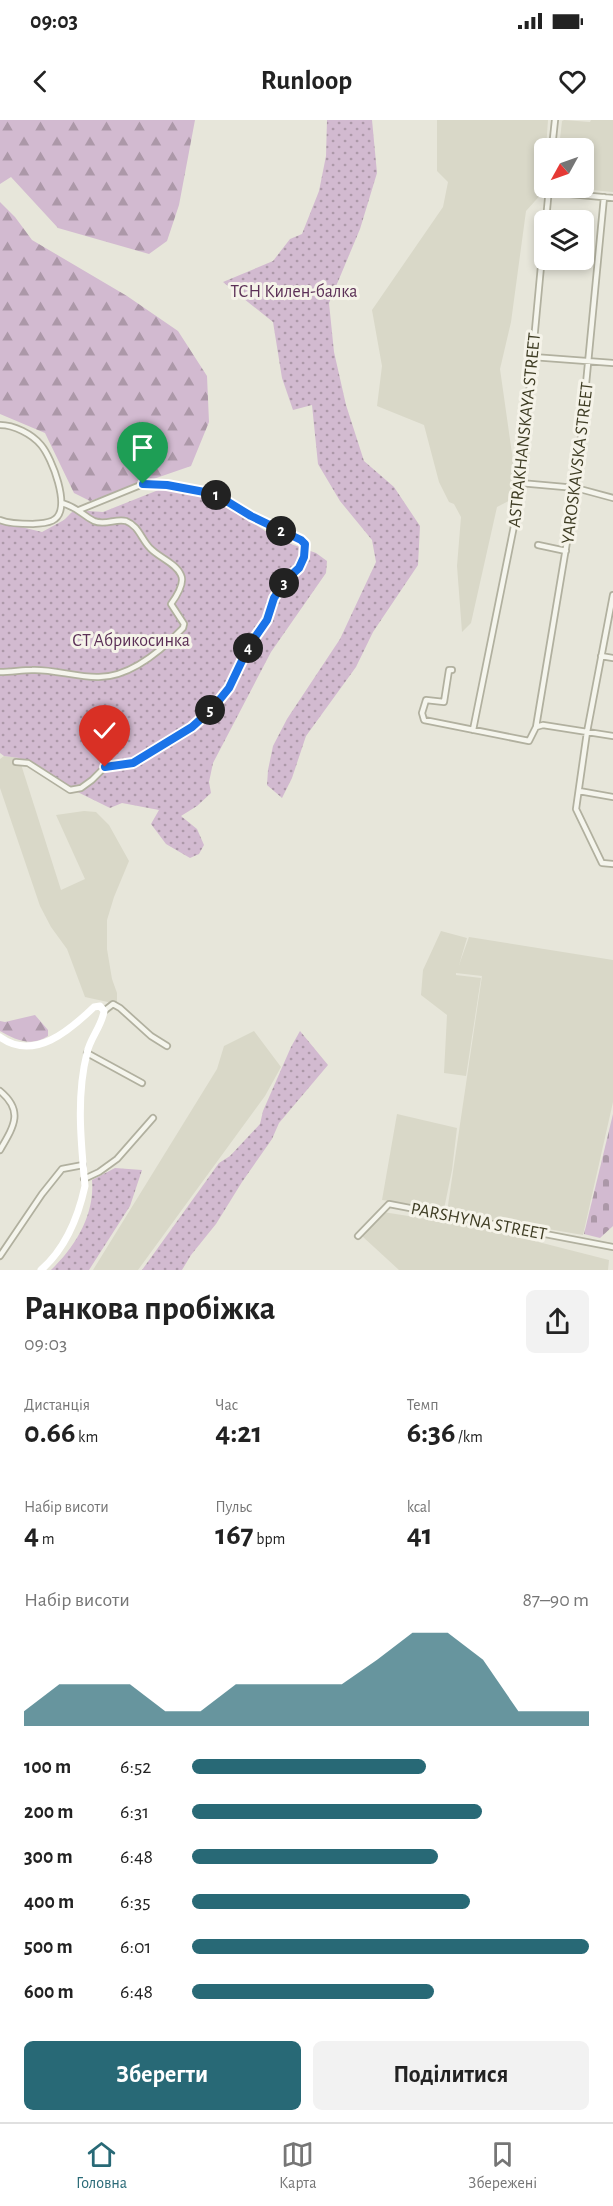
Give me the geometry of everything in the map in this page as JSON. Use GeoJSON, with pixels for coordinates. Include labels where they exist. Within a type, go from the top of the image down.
{"type":"FeatureCollection","features":[{"type":"Feature","properties":{"kind":"main road"},"geometry":{"type":"LineString","coordinates":[[0,1037],[22,1046],[49,1042],[66,1032],[94,1007],[102,1008],[103,1018],[90,1042],[81,1082],[84,1179],[81,1203],[60,1251],[41,1270]]}},
{"type":"Feature","properties":{"kind":"street"},"geometry":{"type":"LineString","coordinates":[[553,138],[555,120]]}},
{"type":"Feature","properties":{"kind":"street"},"geometry":{"type":"LineString","coordinates":[[594,196],[613,198]]}},
{"type":"Feature","properties":{"kind":"street","name":"YAROSKAVSKA STREET"},"geometry":{"type":"LineString","coordinates":[[536,728],[576,488],[604,197]]}},
{"type":"Feature","properties":{"kind":"street","name":"ASTRAKHANSKAYA STREET"},"geometry":{"type":"LineString","coordinates":[[473,730],[493,633],[498,595],[515,525],[541,270]]}},
{"type":"Feature","properties":{"kind":"street"},"geometry":{"type":"LineString","coordinates":[[533,357],[613,363]]}},
{"type":"Feature","properties":{"kind":"street"},"geometry":{"type":"LineString","coordinates":[[0,425],[27,434],[41,445],[51,460],[62,503],[61,513],[46,523],[22,524],[0,520]]}},
{"type":"Feature","properties":{"kind":"street"},"geometry":{"type":"LineString","coordinates":[[520,483],[576,488],[613,498]]}},
{"type":"Feature","properties":{"kind":"street"},"geometry":{"type":"LineString","coordinates":[[16,762],[28,763],[70,790],[86,784],[105,767],[133,763],[192,727],[212,709],[229,688],[249,646],[267,620],[274,598],[286,580],[299,568],[304,557],[305,544],[301,540],[251,516],[215,494],[167,485],[143,484],[79,510]]}},
{"type":"Feature","properties":{"kind":"street"},"geometry":{"type":"LineString","coordinates":[[0,672],[33,670],[98,678],[109,677],[137,666],[152,656],[183,628],[184,624],[171,604],[182,581],[181,573],[150,549],[138,529],[131,524],[122,520],[106,524],[93,521],[79,510],[62,503]]}},
{"type":"Feature","properties":{"kind":"street"},"geometry":{"type":"LineString","coordinates":[[538,545],[566,550]]}},
{"type":"Feature","properties":{"kind":"street"},"geometry":{"type":"LineString","coordinates":[[613,595],[576,809],[602,863],[613,864]]}},
{"type":"Feature","properties":{"kind":"street"},"geometry":{"type":"LineString","coordinates":[[601,656],[613,658]]}},
{"type":"Feature","properties":{"kind":"street"},"geometry":{"type":"LineString","coordinates":[[452,670],[449,670],[444,702],[426,700],[422,713],[424,720],[530,741],[536,728],[543,725],[613,736]]}},
{"type":"Feature","properties":{"kind":"street"},"geometry":{"type":"LineString","coordinates":[[579,791],[613,797]]}},
{"type":"Feature","properties":{"kind":"street"},"geometry":{"type":"LineString","coordinates":[[102,1008],[113,1004],[120,1008],[151,1036],[167,1046]]}},
{"type":"Feature","properties":{"kind":"street"},"geometry":{"type":"LineString","coordinates":[[87,1053],[142,1083]]}},
{"type":"Feature","properties":{"kind":"street"},"geometry":{"type":"LineString","coordinates":[[0,1091],[9,1098],[15,1111],[10,1132],[0,1150]]}},
{"type":"Feature","properties":{"kind":"street"},"geometry":{"type":"LineString","coordinates":[[84,1179],[117,1159],[153,1118]]}},
{"type":"Feature","properties":{"kind":"street"},"geometry":{"type":"LineString","coordinates":[[0,1256],[62,1169],[83,1165]]}},
{"type":"Feature","properties":{"kind":"street","name":"PARSHYNA STREET"},"geometry":{"type":"LineString","coordinates":[[358,1236],[389,1204],[613,1247]]}},
{"type":"Feature","properties":{"kind":"shaded area"},"geometry":{"type":"Polygon","coordinates":[[[437,120],[548,120],[547,138],[534,138],[534,198],[538,198],[526,211],[511,322],[500,369],[518,496],[497,507],[471,623],[462,632],[457,566],[461,517],[454,504],[449,502],[439,482],[424,425],[377,406],[382,366],[372,310],[443,207],[448,182],[437,171],[437,120]]]}},
{"type":"Feature","properties":{"kind":"shaded area"},"geometry":{"type":"Polygon","coordinates":[[[613,120],[613,192],[594,190],[594,138],[560,138],[562,121],[613,120]]]}},
{"type":"Feature","properties":{"kind":"shaded area"},"geometry":{"type":"Polygon","coordinates":[[[4,756],[19,758],[61,890],[85,879],[56,815],[84,811],[96,812],[109,825],[129,861],[107,920],[107,949],[117,993],[117,1004],[85,997],[67,949],[51,927],[40,906],[0,788],[0,759],[4,756]]]}},
{"type":"Feature","properties":{"kind":"shaded area"},"geometry":{"type":"Polygon","coordinates":[[[441,931],[467,938],[459,965],[469,937],[613,960],[613,1102],[583,1235],[447,1212],[482,976],[456,973],[456,975],[481,978],[466,1076],[444,1073],[447,1015],[421,995],[423,970],[441,931]]]}},
{"type":"Feature","properties":{"kind":"shaded area"},"geometry":{"type":"Polygon","coordinates":[[[254,1031],[281,1067],[265,1096],[138,1270],[93,1270],[217,1069],[224,1046],[254,1031]]]}},
{"type":"Feature","properties":{"kind":"shaded area"},"geometry":{"type":"Polygon","coordinates":[[[397,1114],[457,1128],[444,1209],[382,1200],[397,1114]]]}},
{"type":"Feature","properties":{"kind":"shaded area"},"geometry":{"type":"Polygon","coordinates":[[[383,1212],[484,1228],[609,1260],[608,1270],[399,1270],[362,1236],[383,1212]]]}},
{"type":"Feature","properties":{"kind":"green space"},"geometry":{"type":"Polygon","coordinates":[[[0,120],[195,120],[179,205],[167,241],[149,254],[58,228],[11,177],[0,184],[0,120]]]}},
{"type":"Feature","properties":{"kind":"green space","name":"ТСН Килен-балка"},"geometry":{"type":"Polygon","coordinates":[[[327,120],[372,120],[377,173],[360,229],[329,303],[334,352],[346,405],[364,461],[394,487],[420,526],[418,565],[373,632],[356,667],[306,736],[292,778],[282,798],[267,785],[273,746],[287,719],[340,639],[376,562],[372,540],[340,501],[318,464],[312,405],[293,410],[282,378],[273,322],[223,282],[273,261],[290,239],[302,234],[319,191],[326,156],[327,120]]]}},
{"type":"Feature","properties":{"kind":"green space"},"geometry":{"type":"Polygon","coordinates":[[[0,202],[15,217],[32,240],[127,296],[178,331],[207,376],[209,422],[191,466],[90,501],[74,493],[45,433],[0,414],[0,202]]]}},
{"type":"Feature","properties":{"kind":"green space","name":"СТ Абрикосинка"},"geometry":{"type":"Polygon","coordinates":[[[166,487],[219,500],[277,539],[316,553],[327,561],[326,573],[271,652],[213,763],[209,782],[211,793],[181,816],[197,829],[204,845],[199,854],[190,858],[166,844],[151,824],[159,810],[122,803],[110,808],[43,775],[19,758],[4,756],[0,753],[0,522],[42,532],[64,520],[74,510],[103,512],[166,487]]]}},
{"type":"Feature","properties":{"kind":"green space"},"geometry":{"type":"Polygon","coordinates":[[[35,1015],[48,1030],[48,1036],[42,1039],[24,1041],[0,1031],[0,1021],[5,1022],[35,1015]]]}},
{"type":"Feature","properties":{"kind":"green space"},"geometry":{"type":"Polygon","coordinates":[[[300,1031],[328,1065],[279,1123],[272,1139],[216,1224],[182,1270],[142,1270],[219,1163],[230,1156],[260,1124],[263,1111],[300,1031]]]}},
{"type":"Feature","properties":{"kind":"green space"},"geometry":{"type":"Polygon","coordinates":[[[613,1114],[613,1226],[600,1238],[584,1234],[613,1114]]]}},
{"type":"Feature","properties":{"kind":"green space"},"geometry":{"type":"Polygon","coordinates":[[[115,1168],[142,1170],[130,1206],[89,1270],[51,1270],[82,1230],[90,1206],[92,1180],[115,1168]]]}},
{"type":"Feature","properties":{"kind":"route"},"geometry":{"type":"LineString","coordinates":[[105,767],[133,763],[192,727],[212,709],[229,688],[249,646],[267,620],[274,598],[286,580],[299,568],[304,557],[305,544],[301,540],[251,516],[215,494],[167,485],[143,484]]}}]}
